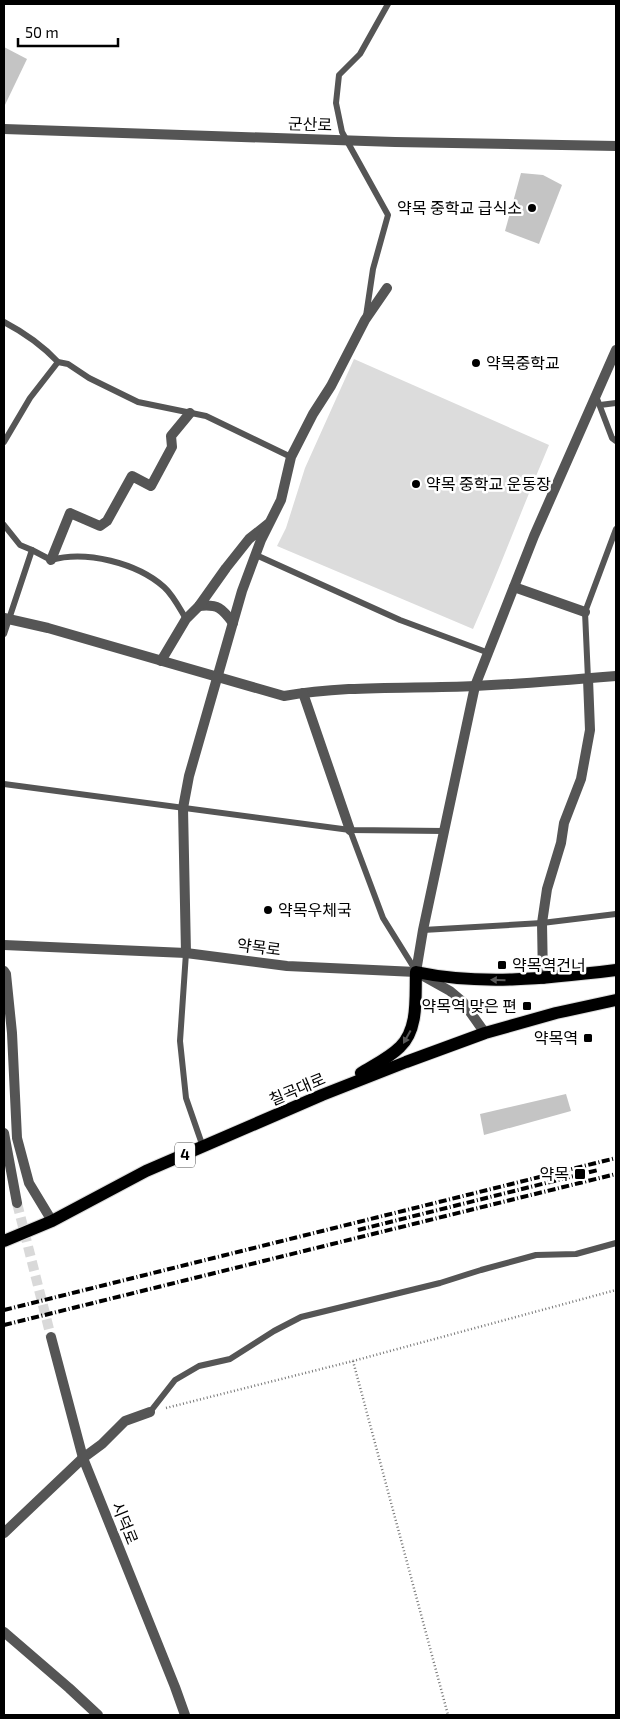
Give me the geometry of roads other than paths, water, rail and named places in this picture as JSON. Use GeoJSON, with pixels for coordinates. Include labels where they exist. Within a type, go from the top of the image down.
{"type":"FeatureCollection","features":[{"type":"Feature","properties":{"kind":"main road"},"geometry":{"type":"LineString","coordinates":[[322,1096],[383,1060],[401,1046],[410,1032],[414,1012],[416,972],[444,978],[500,980],[543,979],[616,970]]}},
{"type":"Feature","properties":{"kind":"main road","name":"칠곡대로"},"geometry":{"type":"LineString","coordinates":[[4,1241],[52,1221],[146,1172],[406,1062],[485,1033],[556,1013],[616,1000]]}},
{"type":"Feature","properties":{"kind":"street","name":"군산로"},"geometry":{"type":"LineString","coordinates":[[4,129],[616,146]]}},
{"type":"Feature","properties":{"kind":"street"},"geometry":{"type":"LineString","coordinates":[[186,953],[183,808],[189,776],[232,623],[261,540],[281,500],[290,457],[313,414],[331,386],[365,320],[387,288]]}},
{"type":"Feature","properties":{"kind":"street"},"geometry":{"type":"LineString","coordinates":[[416,972],[423,930],[475,686],[490,653],[514,587],[554,491],[598,401],[616,350]]}},
{"type":"Feature","properties":{"kind":"street"},"geometry":{"type":"LineString","coordinates":[[51,560],[70,513],[100,526],[108,521],[132,476],[151,486],[172,447],[171,436],[190,413]]}},
{"type":"Feature","properties":{"kind":"street"},"geometry":{"type":"LineString","coordinates":[[162,661],[186,619],[199,606],[249,539],[271,522]]}},
{"type":"Feature","properties":{"kind":"street"},"geometry":{"type":"LineString","coordinates":[[514,587],[585,612]]}},
{"type":"Feature","properties":{"kind":"street"},"geometry":{"type":"LineString","coordinates":[[199,606],[212,605],[223,610],[232,623]]}},
{"type":"Feature","properties":{"kind":"street"},"geometry":{"type":"LineString","coordinates":[[6,619],[48,628],[284,696],[303,692],[475,686],[616,676]]}},
{"type":"Feature","properties":{"kind":"street"},"geometry":{"type":"LineString","coordinates":[[543,979],[542,923],[546,889],[561,843],[564,823],[581,779],[590,730],[588,679]]}},
{"type":"Feature","properties":{"kind":"street"},"geometry":{"type":"LineString","coordinates":[[303,692],[350,830]]}},
{"type":"Feature","properties":{"kind":"street","name":"약목로"},"geometry":{"type":"LineString","coordinates":[[4,946],[186,953],[287,966],[416,972],[450,991],[463,1002],[485,1033]]}},
{"type":"Feature","properties":{"kind":"street"},"geometry":{"type":"LineString","coordinates":[[4,971],[6,974],[12,1033],[18,1138],[29,1183],[52,1221]]}},
{"type":"Feature","properties":{"kind":"street"},"geometry":{"type":"LineString","coordinates":[[4,1133],[17,1203]]}},
{"type":"Feature","properties":{"kind":"street","name":"시덕로"},"geometry":{"type":"LineString","coordinates":[[51,1337],[83,1458],[185,1715]]}},
{"type":"Feature","properties":{"kind":"street"},"geometry":{"type":"LineString","coordinates":[[4,1533],[125,1421],[150,1412]]}},
{"type":"Feature","properties":{"kind":"street"},"geometry":{"type":"LineString","coordinates":[[4,1632],[98,1715]]}},
{"type":"Feature","properties":{"kind":"lane"},"geometry":{"type":"LineString","coordinates":[[365,320],[373,269],[388,215],[342,132],[336,103],[339,75],[360,54],[388,4]]}},
{"type":"Feature","properties":{"kind":"lane"},"geometry":{"type":"LineString","coordinates":[[4,322],[24,332],[45,348],[58,362],[68,364],[89,378],[138,402],[206,416],[290,457]]}},
{"type":"Feature","properties":{"kind":"lane"},"geometry":{"type":"LineString","coordinates":[[4,442],[30,398],[58,362]]}},
{"type":"Feature","properties":{"kind":"lane"},"geometry":{"type":"LineString","coordinates":[[616,403],[598,401],[612,438],[616,441]]}},
{"type":"Feature","properties":{"kind":"lane"},"geometry":{"type":"LineString","coordinates":[[4,525],[20,545],[51,560],[64,556],[88,557],[103,559],[138,570],[165,588],[186,619]]}},
{"type":"Feature","properties":{"kind":"lane"},"geometry":{"type":"LineString","coordinates":[[588,679],[585,612],[616,529]]}},
{"type":"Feature","properties":{"kind":"lane"},"geometry":{"type":"LineString","coordinates":[[4,634],[6,619],[32,550]]}},
{"type":"Feature","properties":{"kind":"lane"},"geometry":{"type":"LineString","coordinates":[[256,555],[400,620],[490,653]]}},
{"type":"Feature","properties":{"kind":"lane"},"geometry":{"type":"LineString","coordinates":[[4,784],[350,830],[444,830]]}},
{"type":"Feature","properties":{"kind":"lane"},"geometry":{"type":"LineString","coordinates":[[350,830],[383,918],[416,972]]}},
{"type":"Feature","properties":{"kind":"lane"},"geometry":{"type":"LineString","coordinates":[[423,930],[542,923],[616,914]]}},
{"type":"Feature","properties":{"kind":"lane"},"geometry":{"type":"LineString","coordinates":[[186,953],[180,1041],[186,1098],[203,1147]]}},
{"type":"Feature","properties":{"kind":"lane"},"geometry":{"type":"LineString","coordinates":[[150,1412],[175,1380],[199,1366],[230,1359],[274,1331],[301,1317],[440,1283],[536,1256],[576,1254],[616,1243]]}},
{"type":"Feature","properties":{"kind":"tunnel"},"geometry":{"type":"LineString","coordinates":[[17,1203],[51,1337]]}},
{"type":"Feature","properties":{"kind":"railway"},"geometry":{"type":"LineString","coordinates":[[4,1310],[616,1158]]}},
{"type":"Feature","properties":{"kind":"railway"},"geometry":{"type":"LineString","coordinates":[[358,1230],[598,1170]]}},
{"type":"Feature","properties":{"kind":"railway"},"geometry":{"type":"LineString","coordinates":[[4,1325],[616,1174]]}},
{"type":"Feature","properties":{"kind":"place","name":"약목 중학교 급식소"},"geometry":{"type":"Point","coordinates":[532,208]}},
{"type":"Feature","properties":{"kind":"place","name":"약목중학교"},"geometry":{"type":"Point","coordinates":[476,363]}},
{"type":"Feature","properties":{"kind":"place","name":"약목 중학교 운동장"},"geometry":{"type":"Point","coordinates":[416,484]}},
{"type":"Feature","properties":{"kind":"place","name":"약목우체국"},"geometry":{"type":"Point","coordinates":[268,910]}},
{"type":"Feature","properties":{"kind":"place","name":"약목역건너"},"geometry":{"type":"Point","coordinates":[502,965]}},
{"type":"Feature","properties":{"kind":"place","name":"약목역 맞은 편"},"geometry":{"type":"Point","coordinates":[527,1006]}},
{"type":"Feature","properties":{"kind":"place","name":"약목역"},"geometry":{"type":"Point","coordinates":[588,1038]}},
{"type":"Feature","properties":{"kind":"place","name":"약목"},"geometry":{"type":"Point","coordinates":[580,1174]}}]}
